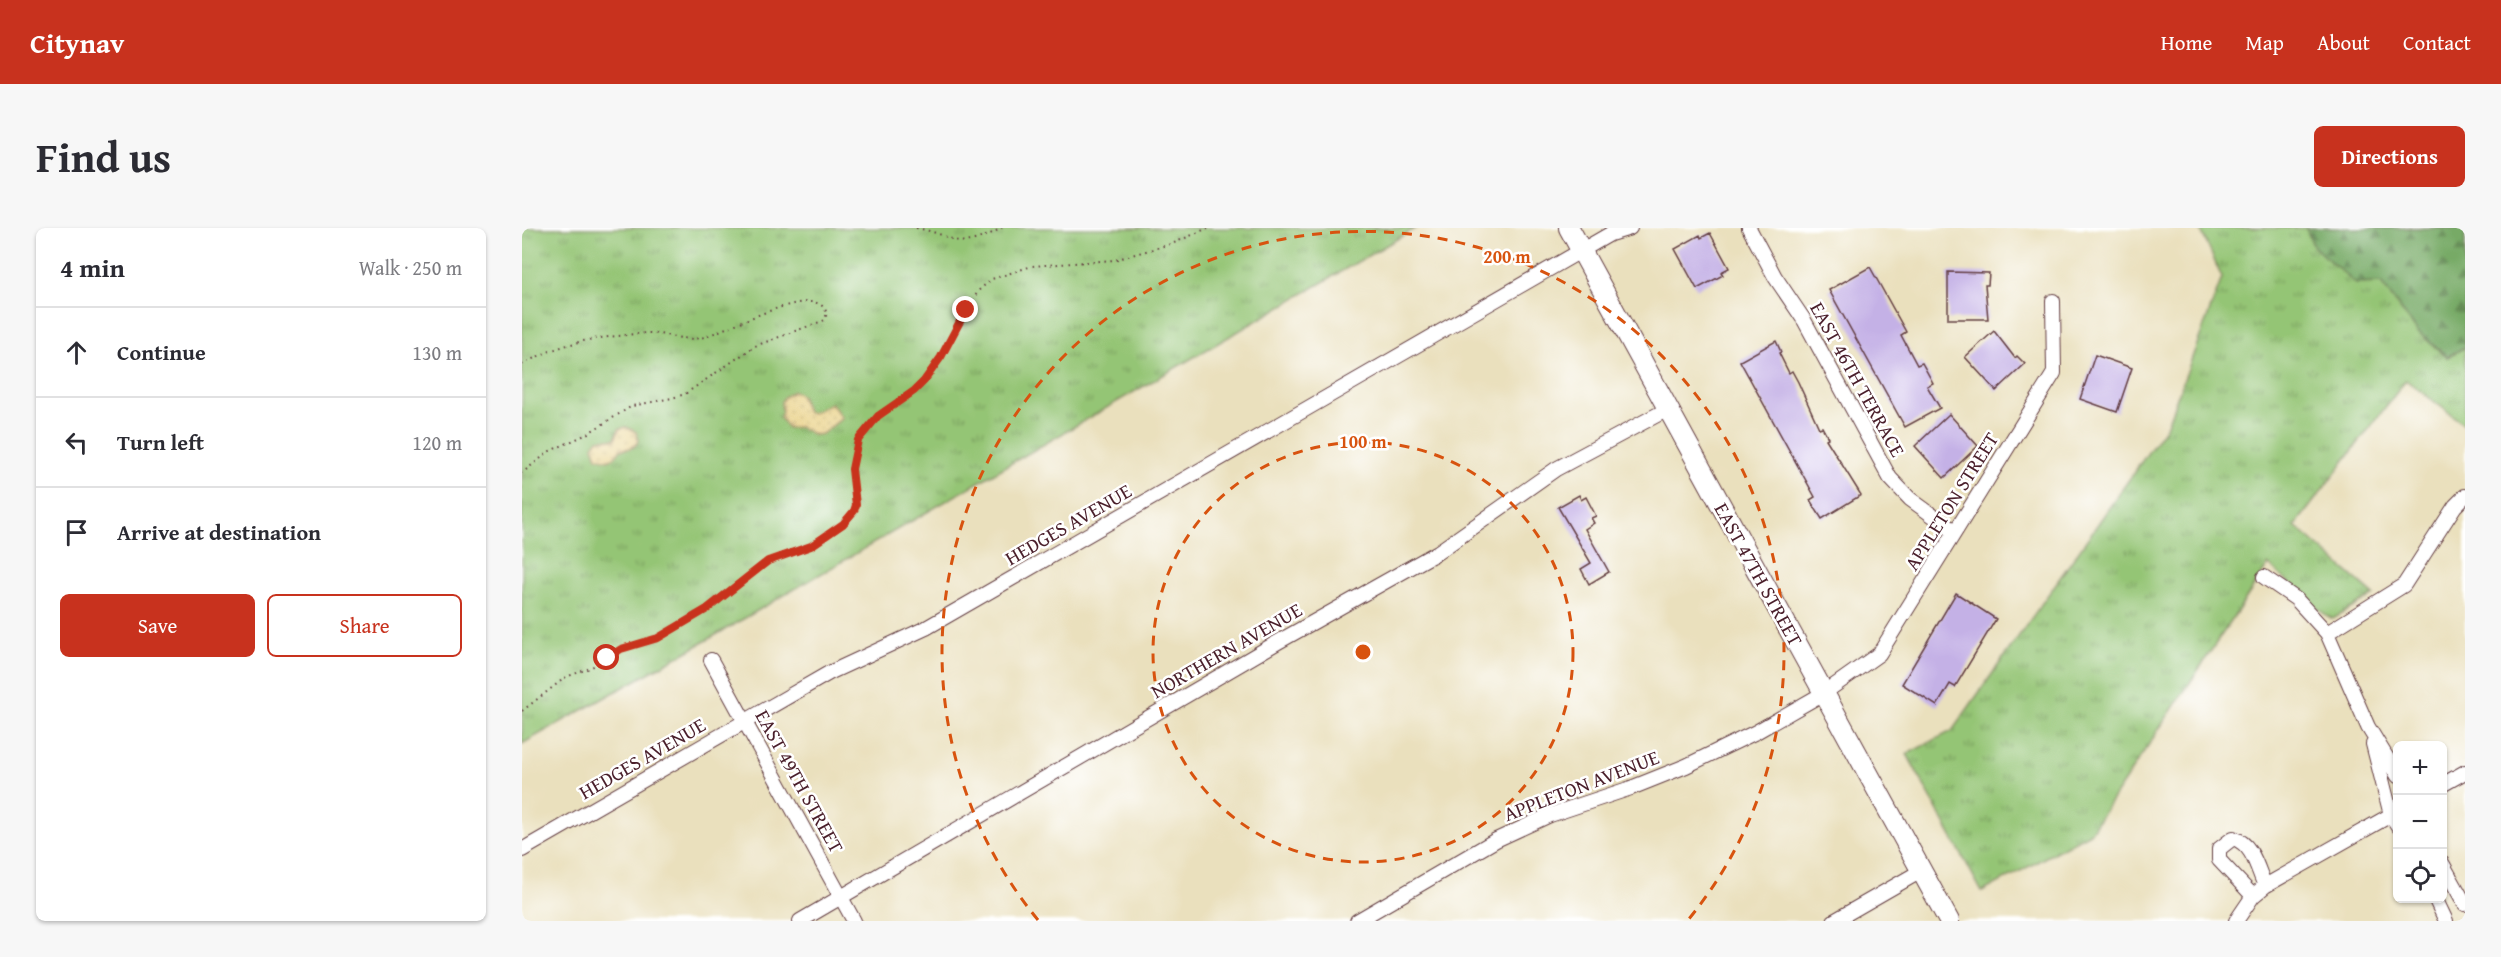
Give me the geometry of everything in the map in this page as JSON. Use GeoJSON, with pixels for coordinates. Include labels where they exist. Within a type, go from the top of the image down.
{"type":"FeatureCollection","features":[{"type":"Feature","properties":{"kind":"main road","name":"EAST 47TH STREET"},"geometry":{"type":"LineString","coordinates":[[1569,228],[1949,921]]}},
{"type":"Feature","properties":{"kind":"street","name":"HEDGES AVENUE"},"geometry":{"type":"LineString","coordinates":[[522,850],[829,673],[926,628],[1610,234],[1630,228]]}},
{"type":"Feature","properties":{"kind":"street","name":"EAST 46TH TERRACE"},"geometry":{"type":"LineString","coordinates":[[1749,228],[1775,277],[1816,341],[1890,478],[1910,499],[1954,531]]}},
{"type":"Feature","properties":{"kind":"street","name":"APPLETON STREET"},"geometry":{"type":"LineString","coordinates":[[1824,693],[1879,654],[2054,373],[2053,301]]}},
{"type":"Feature","properties":{"kind":"street","name":"NORTHERN AVENUE"},"geometry":{"type":"LineString","coordinates":[[800,921],[1278,642],[1438,552],[1556,469],[1668,409]]}},
{"type":"Feature","properties":{"kind":"street"},"geometry":{"type":"LineString","coordinates":[[2327,633],[2404,585],[2455,506],[2465,496]]}},
{"type":"Feature","properties":{"kind":"street"},"geometry":{"type":"LineString","coordinates":[[2264,577],[2296,599],[2327,633],[2368,727],[2393,810]]}},
{"type":"Feature","properties":{"kind":"street","name":"EAST 49TH STREET"},"geometry":{"type":"LineString","coordinates":[[711,660],[854,921]]}},
{"type":"Feature","properties":{"kind":"street","name":"APPLETON AVENUE"},"geometry":{"type":"LineString","coordinates":[[1357,921],[1496,840],[1550,815],[1631,788],[1686,766],[1756,732],[1824,693]]}},
{"type":"Feature","properties":{"kind":"street"},"geometry":{"type":"LineString","coordinates":[[2368,727],[2393,769]]}},
{"type":"Feature","properties":{"kind":"street"},"geometry":{"type":"LineString","coordinates":[[2447,782],[2465,772]]}},
{"type":"Feature","properties":{"kind":"street"},"geometry":{"type":"LineString","coordinates":[[2236,921],[2253,896],[2265,886],[2393,818]]}},
{"type":"Feature","properties":{"kind":"street"},"geometry":{"type":"LineString","coordinates":[[2253,896],[2219,860],[2219,849],[2225,843],[2233,838],[2241,840],[2248,847],[2265,886]]}},
{"type":"Feature","properties":{"kind":"street"},"geometry":{"type":"LineString","coordinates":[[1834,921],[1921,871]]}},
{"type":"Feature","properties":{"kind":"street"},"geometry":{"type":"LineString","coordinates":[[2447,872],[2465,904]]}},
{"type":"Feature","properties":{"kind":"street"},"geometry":{"type":"LineString","coordinates":[[2437,903],[2446,921]]}},
{"type":"Feature","properties":{"kind":"path"},"geometry":{"type":"LineString","coordinates":[[916,228],[965,243],[975,241],[1002,228]]}},
{"type":"Feature","properties":{"kind":"path"},"geometry":{"type":"LineString","coordinates":[[522,711],[566,677],[590,668],[621,649],[658,638],[707,609],[768,561],[811,546],[843,524],[856,505],[852,469],[858,440],[878,416],[914,391],[924,381],[941,357],[978,291],[992,279],[1032,266],[1114,260],[1174,243],[1208,228]]}},
{"type":"Feature","properties":{"kind":"path"},"geometry":{"type":"LineString","coordinates":[[522,365],[559,347],[592,339],[647,333],[692,340],[759,314],[789,306],[816,303],[827,312],[825,320],[755,346],[685,393],[632,406],[585,435],[550,451],[522,473]]}},
{"type":"Feature","properties":{"kind":"green space"},"geometry":{"type":"Polygon","coordinates":[[[522,228],[1416,228],[695,647],[522,744],[522,228]]]}},
{"type":"Feature","properties":{"kind":"green space"},"geometry":{"type":"Polygon","coordinates":[[[2200,228],[2306,228],[2314,247],[2381,283],[2418,332],[2447,357],[2465,347],[2465,425],[2406,380],[2295,526],[2374,595],[2333,619],[2268,565],[2090,833],[1982,892],[1907,754],[1952,731],[2166,427],[2222,278],[2200,228]]]}},
{"type":"Feature","properties":{"kind":"green space"},"geometry":{"type":"Polygon","coordinates":[[[2306,228],[2465,228],[2465,347],[2447,357],[2418,332],[2381,283],[2356,284],[2314,247],[2306,228]]]}},
{"type":"Feature","properties":{"kind":"sand"},"geometry":{"type":"Polygon","coordinates":[[[794,391],[801,396],[807,412],[812,413],[831,403],[842,418],[822,434],[814,435],[800,427],[788,428],[780,418],[781,402],[784,397],[794,391]]]}},
{"type":"Feature","properties":{"kind":"sand"},"geometry":{"type":"Polygon","coordinates":[[[626,427],[636,432],[638,441],[635,446],[620,450],[615,457],[608,460],[597,457],[593,446],[598,439],[615,439],[619,429],[626,427]]]}},
{"type":"Feature","properties":{"kind":"building"},"geometry":{"type":"Polygon","coordinates":[[[1710,233],[1729,268],[1721,272],[1723,275],[1697,289],[1675,249],[1700,235],[1701,238],[1710,233]]]}},
{"type":"Feature","properties":{"kind":"building"},"geometry":{"type":"Polygon","coordinates":[[[1870,267],[1906,332],[1901,335],[1917,365],[1922,363],[1933,383],[1927,386],[1940,408],[1905,427],[1829,290],[1870,267]]]}},
{"type":"Feature","properties":{"kind":"building"},"geometry":{"type":"Polygon","coordinates":[[[1948,272],[1989,273],[1988,285],[1985,285],[1988,319],[1948,319],[1948,272]]]}},
{"type":"Feature","properties":{"kind":"building"},"geometry":{"type":"Polygon","coordinates":[[[1994,331],[2015,358],[2017,356],[2025,364],[1996,391],[1965,357],[1994,331]]]}},
{"type":"Feature","properties":{"kind":"building"},"geometry":{"type":"Polygon","coordinates":[[[1776,341],[1781,352],[1779,353],[1789,373],[1792,371],[1798,382],[1819,428],[1822,427],[1828,438],[1826,439],[1861,495],[1822,519],[1810,500],[1815,497],[1740,361],[1776,341]]]}},
{"type":"Feature","properties":{"kind":"building"},"geometry":{"type":"Polygon","coordinates":[[[2095,355],[2132,368],[2117,412],[2080,399],[2095,355]]]}},
{"type":"Feature","properties":{"kind":"building"},"geometry":{"type":"Polygon","coordinates":[[[1949,414],[1978,446],[1944,478],[1915,446],[1949,414]]]}},
{"type":"Feature","properties":{"kind":"building"},"geometry":{"type":"Polygon","coordinates":[[[1579,495],[1581,500],[1586,497],[1596,516],[1591,518],[1594,523],[1585,529],[1609,572],[1589,584],[1581,569],[1591,563],[1558,507],[1579,495]]]}},
{"type":"Feature","properties":{"kind":"building"},"geometry":{"type":"Polygon","coordinates":[[[1956,593],[1996,619],[1955,687],[1950,684],[1937,706],[1902,684],[1956,593]]]}},
{"type":"Feature","properties":{"kind":"route"},"geometry":{"type":"LineString","coordinates":[[607,658],[621,649],[658,638],[671,628],[707,609],[751,572],[768,561],[811,546],[843,524],[856,505],[852,469],[858,440],[884,410],[914,391],[924,381],[941,357],[966,310]]}}]}
